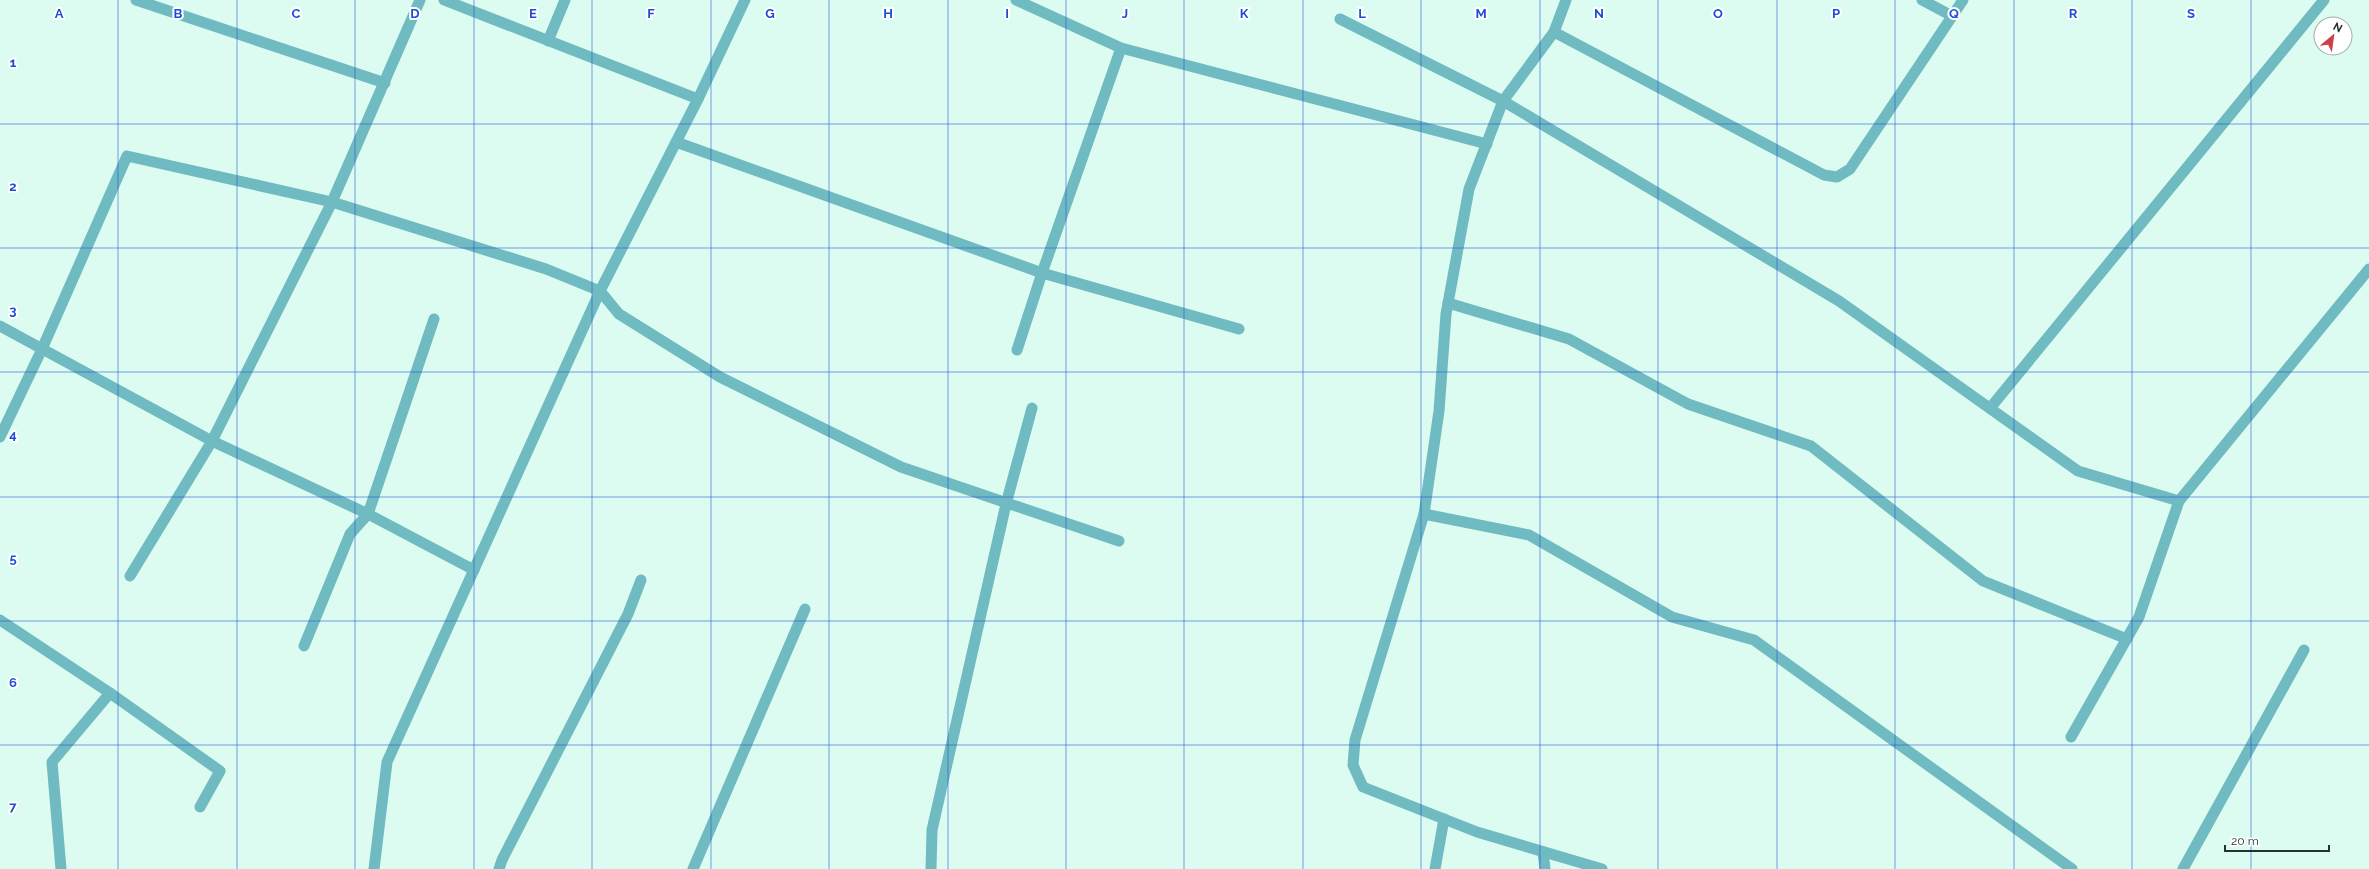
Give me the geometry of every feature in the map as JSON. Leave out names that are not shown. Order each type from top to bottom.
[{"type":"street","points":[[136,0],[385,83]]},
{"type":"street","points":[[130,576],[212,441],[332,202],[420,0]]},
{"type":"street","points":[[444,0],[698,99]]},
{"type":"street","points":[[548,41],[565,0]]},
{"type":"street","points":[[374,869],[387,762],[600,291],[698,99],[745,0]]},
{"type":"street","points":[[1016,0],[1121,48],[1487,144]]},
{"type":"street","points":[[1566,0],[1554,32],[1503,101],[1469,189],[1448,302],[1440,411],[1424,514],[1355,740],[1353,765],[1363,787],[1477,832],[1602,869]]},
{"type":"street","points":[[1922,0],[1952,16]]},
{"type":"street","points":[[1554,32],[1824,175],[1837,177],[1850,169],[1963,0]]},
{"type":"street","points":[[1990,407],[2324,0]]},
{"type":"street","points":[[1340,19],[1503,101],[1839,300],[2078,471],[2179,501]]},
{"type":"street","points":[[1017,350],[1042,273],[1121,48]]},
{"type":"street","points":[[676,142],[1042,273],[1240,329]]},
{"type":"street","points":[[0,437],[42,349],[127,156],[332,202],[546,269],[600,291],[618,314],[720,377],[901,467],[1006,504],[1119,541]]},
{"type":"street","points":[[2071,737],[2139,617],[2179,501],[2369,269]]},
{"type":"street","points":[[1448,302],[1569,339],[1688,404],[1810,446],[1983,582],[2127,639]]},
{"type":"street","points":[[304,646],[350,534],[368,514],[434,319]]},
{"type":"street","points":[[0,326],[212,441],[368,514],[474,570]]},
{"type":"street","points":[[932,869],[932,830],[1006,504],[1032,408]]},
{"type":"street","points":[[1424,514],[1529,535],[1672,617],[1754,640],[2072,869]]},
{"type":"street","points":[[500,869],[502,860],[628,614],[641,580]]},
{"type":"street","points":[[693,869],[805,609]]},
{"type":"street","points":[[0,620],[110,693],[220,771],[200,807]]},
{"type":"street","points":[[2182,869],[2304,650]]},
{"type":"street","points":[[61,869],[52,762],[110,693]]},
{"type":"street","points":[[1434,869],[1444,818]]},
{"type":"street","points":[[1543,852],[1545,869]]}]
